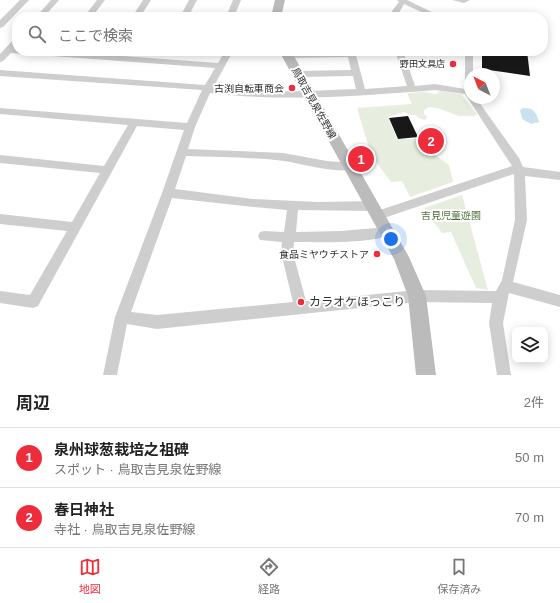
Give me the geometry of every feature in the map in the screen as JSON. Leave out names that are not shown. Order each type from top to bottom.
[{"type":"main road","points":[[277,12],[280,0]]},
{"type":"main road","name":"鳥取吉見泉佐野線","points":[[287,56],[376,210],[386,232],[401,257],[417,296],[426,375]]},
{"type":"street","points":[[14,12],[26,0]]},
{"type":"street","points":[[44,12],[55,0]]},
{"type":"street","points":[[92,12],[101,0]]},
{"type":"street","points":[[139,12],[147,0]]},
{"type":"street","points":[[187,12],[193,0]]},
{"type":"street","points":[[232,12],[237,0]]},
{"type":"street","points":[[396,12],[402,0],[427,12]]},
{"type":"street","points":[[456,0],[464,2],[466,0]]},
{"type":"street","points":[[0,25],[12,13]]},
{"type":"street","points":[[0,59],[12,46]]},
{"type":"street","points":[[8,50],[12,50]]},
{"type":"street","points":[[124,56],[161,62],[220,66]]},
{"type":"street","points":[[161,62],[164,56]]},
{"type":"street","points":[[110,375],[122,318],[168,193],[190,127],[226,56]]},
{"type":"street","points":[[353,56],[361,92]]},
{"type":"street","points":[[401,56],[412,89]]},
{"type":"street","points":[[469,56],[469,68]]},
{"type":"street","points":[[0,73],[208,89],[255,95],[435,88],[464,95]]},
{"type":"street","points":[[297,74],[356,73]]},
{"type":"street","points":[[476,104],[515,161],[519,171],[521,220],[508,280],[503,292],[496,323],[504,375]]},
{"type":"street","points":[[0,111],[133,124],[190,127]]},
{"type":"street","points":[[0,297],[33,302],[133,124]]},
{"type":"street","points":[[182,152],[283,157],[327,165],[350,166]]},
{"type":"street","points":[[0,159],[107,170]]},
{"type":"street","points":[[168,193],[293,205],[376,210],[511,170],[560,176]]},
{"type":"street","points":[[293,205],[287,252],[301,308]]},
{"type":"street","points":[[0,219],[74,227]]},
{"type":"street","points":[[264,236],[361,236],[386,232]]},
{"type":"street","points":[[122,318],[157,322],[417,296],[503,292],[560,301]]},
{"type":"green space","points":[[440,91],[461,94],[464,98],[464,104],[469,104],[477,114],[474,116],[459,116],[437,108],[429,107],[424,110],[424,114],[427,117],[425,120],[418,118],[416,115],[410,115],[404,112],[388,117],[397,139],[428,140],[435,155],[449,165],[453,182],[410,197],[402,181],[391,182],[377,163],[354,167],[348,156],[370,151],[357,108],[412,104],[407,93],[424,92],[436,94]]},
{"type":"green space","name":"吉見児童遊園","points":[[462,195],[488,290],[476,288],[451,232],[442,233],[424,208]]},
{"type":"water","points":[[523,108],[534,111],[539,122],[531,124],[522,119],[520,110]]},
{"type":"building","points":[[482,56],[528,56],[530,76],[500,72],[500,68],[482,68]]},
{"type":"building","points":[[408,116],[418,137],[398,139],[389,118]]},
{"type":"building","points":[[446,210],[454,211],[456,217],[447,217]]},
{"type":"place","name":"野田文具店","points":[[453,64]]},
{"type":"place","name":"古渕自転車商会","points":[[292,88]]},
{"type":"place","name":"春日神社","points":[[431,141]]},
{"type":"place","name":"泉州球葱栽培之祖碑","points":[[361,159]]},
{"type":"place","name":"食品ミヤウチストア","points":[[377,254]]},
{"type":"place","name":"カラオケほっこり","points":[[301,302]]}]
